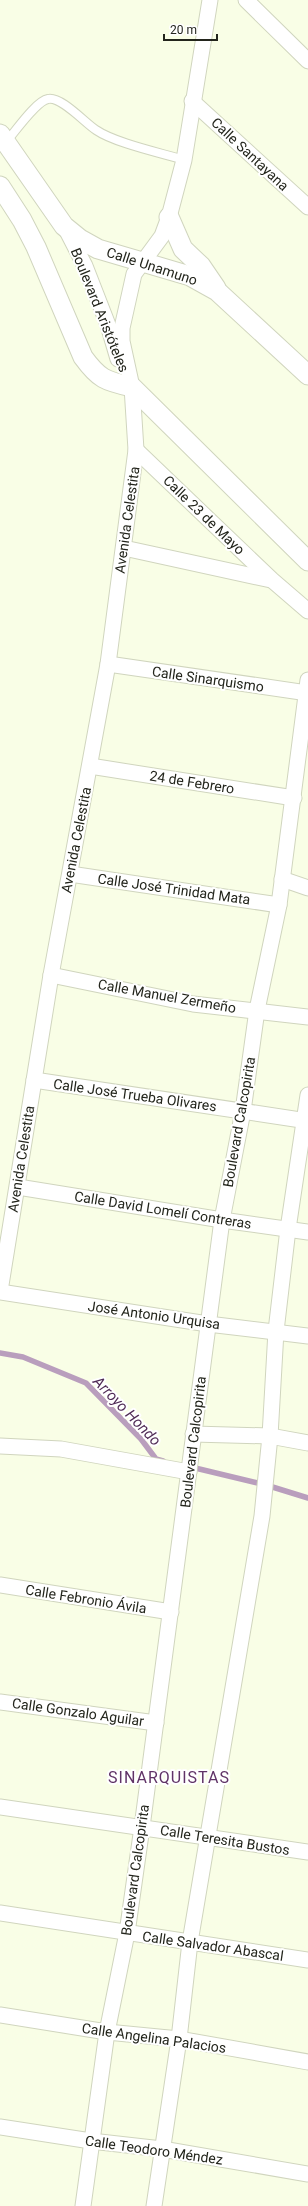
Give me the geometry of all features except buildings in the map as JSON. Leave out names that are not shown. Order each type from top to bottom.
[{"type":"street","points":[[140,262],[152,250],[162,236],[169,217],[184,160],[192,101],[210,0]]},
{"type":"street","points":[[246,0],[308,61]]},
{"type":"street","name":"Calle Santayana","points":[[192,101],[308,207]]},
{"type":"street","name":"Boulevard Aristóteles","points":[[3,138],[64,226],[85,266],[108,325],[119,362],[132,387],[308,560]]},
{"type":"street","name":"Boulevard Aristóteles","points":[[2,192],[22,220],[36,247],[83,357],[95,374],[109,382],[132,387]]},
{"type":"street","points":[[169,217],[182,249],[201,266],[217,290]]},
{"type":"street","name":"Calle Unamuno","points":[[64,226],[80,239],[98,249],[190,276],[217,290],[249,318],[308,375]]},
{"type":"street","name":"Avenida Celestita","points":[[0,1292],[51,975],[108,664],[124,548],[136,450],[132,387],[122,341],[122,328],[134,274],[140,262]]},
{"type":"street","name":"Calle 23 de Mayo","points":[[136,450],[272,580],[308,611]]},
{"type":"street","name":"Calle 23 de Mayo","points":[[124,548],[272,580]]},
{"type":"street","name":"Calle Sinarquismo","points":[[108,664],[307,689]]},
{"type":"street","name":"Boulevard Calcopirita","points":[[82,2206],[107,2032],[127,1933],[171,1612],[189,1470],[190,1450],[222,1220],[242,1111],[256,1010],[279,905],[307,689]]},
{"type":"street","name":"24 de Febrero","points":[[90,766],[294,798]]},
{"type":"street","name":"Calle José Trinidad Mata","points":[[70,874],[279,905]]},
{"type":"street","points":[[282,879],[308,888]]},
{"type":"street","name":"Calle Manuel Zermeño","points":[[51,975],[193,1004],[308,1017]]},
{"type":"street","name":"Calle José Trueba Olivares","points":[[34,1080],[306,1121]]},
{"type":"street","points":[[154,2206],[179,2039],[190,1942],[262,1516],[270,1436],[276,1331],[288,1229],[306,1121],[308,1095]]},
{"type":"street","name":"Calle David Lomelí Contreras","points":[[18,1187],[222,1220],[308,1232]]},
{"type":"street","name":"José Antonio Urquisa","points":[[0,1292],[208,1324],[308,1336]]},
{"type":"street","points":[[193,1434],[270,1436],[308,1443]]},
{"type":"street","points":[[0,1446],[61,1449],[189,1470]]},
{"type":"street","name":"Calle Febronio Ávila","points":[[0,1585],[171,1612]]},
{"type":"street","name":"Calle Gonzalo Aguilar","points":[[0,1702],[156,1723]]},
{"type":"street","name":"Calle Teresita Bustos","points":[[0,1807],[142,1827],[208,1839],[308,1852]]},
{"type":"street","name":"Calle Salvador Abascal","points":[[0,1913],[308,1960]]},
{"type":"street","name":"Calle Angelina Palacios","points":[[0,2015],[107,2032],[179,2039],[308,2062]]},
{"type":"street","name":"Calle Teodoro Méndez","points":[[0,2127],[91,2141],[162,2149],[308,2174]]},
{"type":"lane","points":[[3,138],[40,102],[49,98],[60,101],[103,134],[184,160]]},
{"type":"waterway","name":"Arroyo Hondo","points":[[0,1353],[23,1357],[86,1383],[141,1439],[156,1459],[163,1461]]},
{"type":"waterway","name":"Arroyo Hondo","points":[[191,1467],[266,1485],[308,1498]]},
{"type":"district","name":"SINARQUISTAS","points":[[169,1777]]}]
